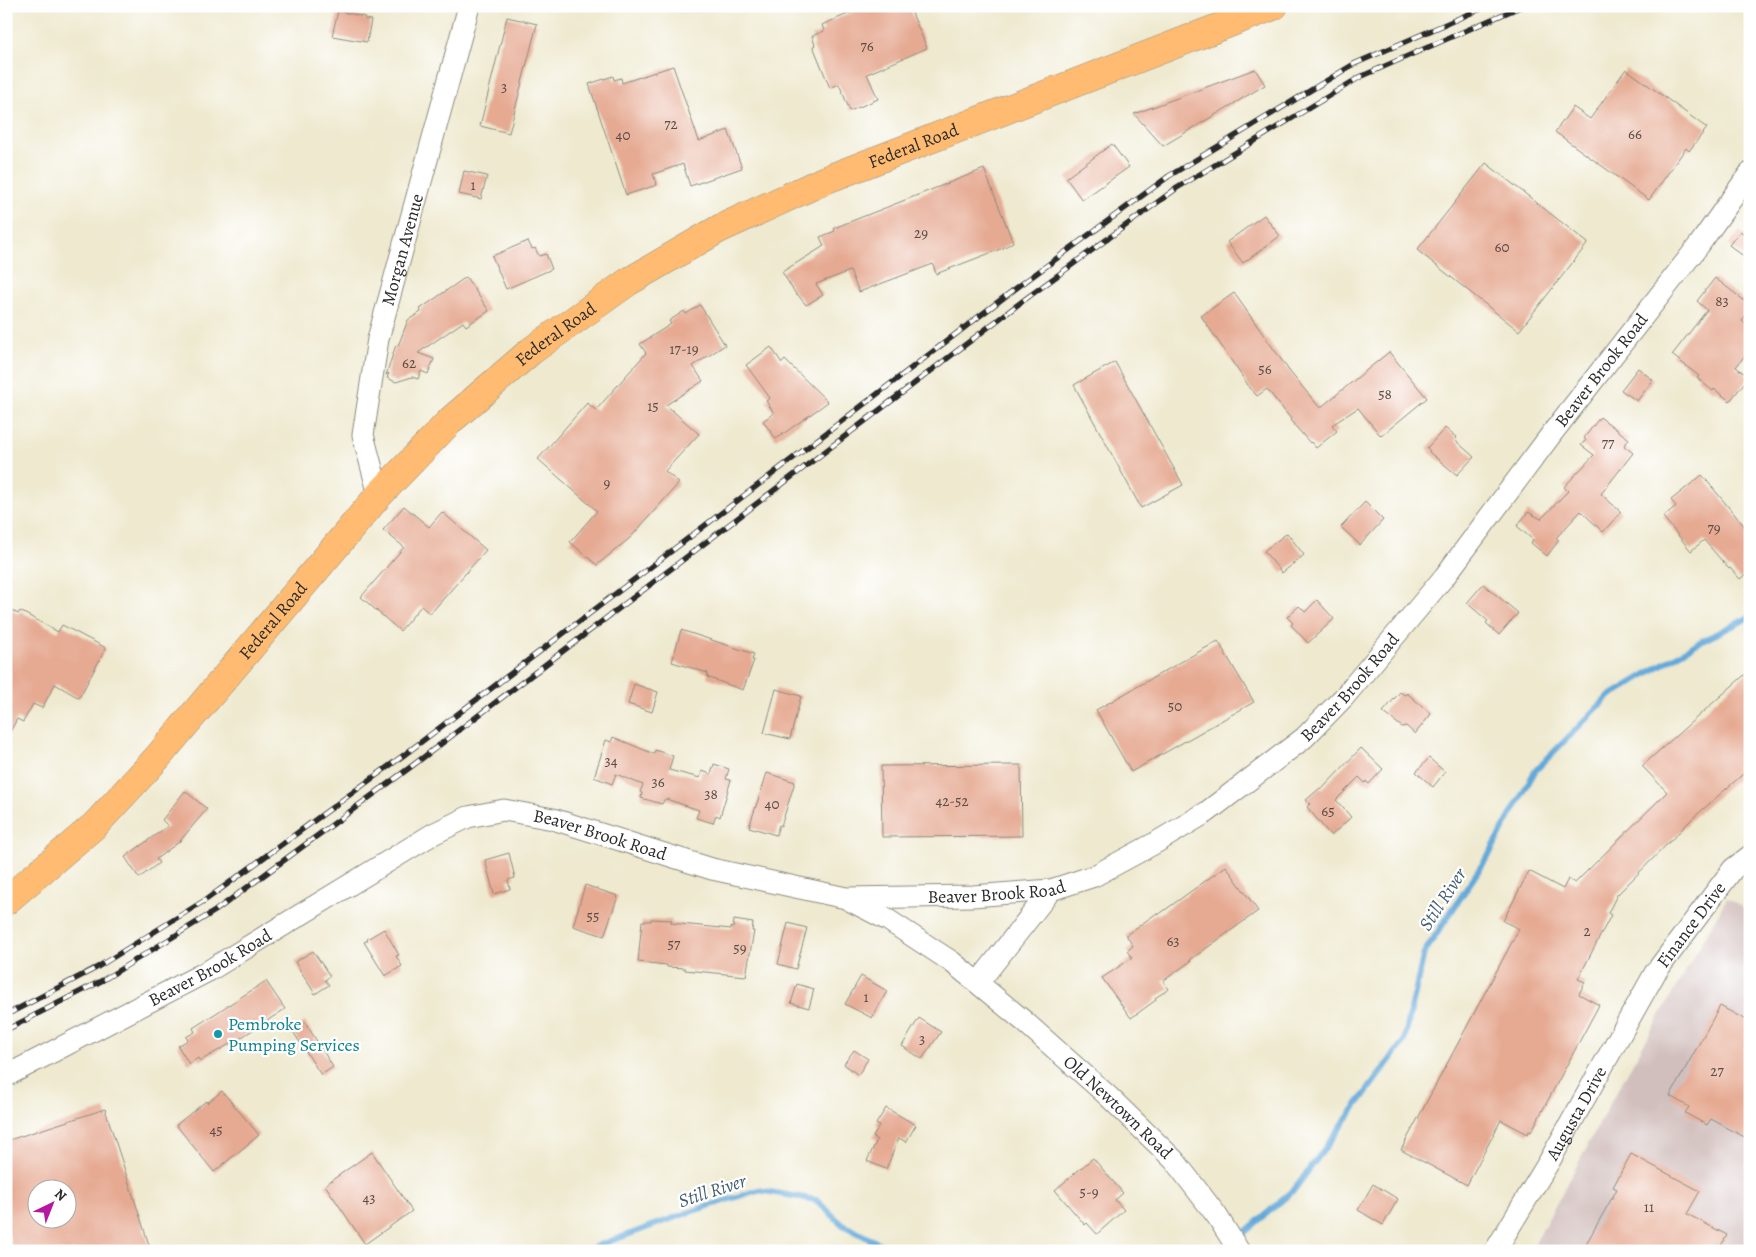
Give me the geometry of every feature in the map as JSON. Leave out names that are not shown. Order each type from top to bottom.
[{"type":"main road","name":"Federal Road","points":[[6,901],[95,824],[157,758],[379,495],[451,420],[530,351],[628,282],[719,229],[825,180],[1274,6]]},
{"type":"street","name":"Morgan Avenue","points":[[379,495],[363,435],[378,339],[469,6]]},
{"type":"street","name":"Beaver Brook Road","points":[[6,1076],[210,970],[433,834],[468,817],[504,810],[553,819],[712,869],[846,898],[974,896],[1051,890],[1094,876],[1207,812],[1304,738],[1344,697],[1444,576],[1553,432],[1699,245],[1750,173]]},
{"type":"street","name":"Finance Drive","points":[[1655,973],[1733,869],[1750,856]]},
{"type":"street","points":[[978,983],[1051,890]]},
{"type":"street","name":"Old Newtown Road","points":[[846,898],[888,920],[952,962],[1025,1022],[1115,1102],[1174,1160],[1217,1216],[1238,1251]]},
{"type":"street","name":"Augusta Drive","points":[[1495,1251],[1550,1160],[1655,973]]},
{"type":"shaded area","points":[[1727,898],[1750,911],[1750,1251],[1531,1251],[1613,1098]]},
{"type":"building","points":[[867,6],[909,6],[927,48],[867,74],[878,99],[850,111],[839,84],[830,88],[813,46],[815,45],[812,36],[824,31],[822,25]]},
{"type":"building","points":[[338,11],[371,20],[367,42],[332,36]]},
{"type":"building","points":[[507,17],[537,24],[509,133],[480,126]]},
{"type":"building","points":[[673,66],[699,141],[728,130],[742,168],[690,186],[683,164],[653,174],[657,185],[626,195],[589,84],[613,76],[614,80],[621,78],[622,83]]},
{"type":"building","points":[[1255,69],[1265,85],[1163,146],[1134,114]]},
{"type":"building","points":[[1626,69],[1707,128],[1689,151],[1686,148],[1649,200],[1555,132],[1573,107],[1590,119]]},
{"type":"building","points":[[1112,144],[1129,167],[1082,200],[1066,178]]},
{"type":"building","points":[[1486,163],[1588,243],[1519,331],[1417,250]]},
{"type":"building","points":[[984,169],[1013,242],[1003,248],[936,274],[933,264],[859,292],[850,271],[816,284],[823,295],[806,305],[797,296],[782,272],[824,246],[820,237],[835,231],[834,228]]},
{"type":"building","points":[[464,171],[487,176],[481,199],[459,194]]},
{"type":"building","points":[[1264,215],[1280,236],[1243,263],[1227,242]]},
{"type":"building","points":[[1740,231],[1750,238],[1750,261],[1729,245]]},
{"type":"building","points":[[528,241],[532,249],[535,248],[539,256],[546,254],[552,269],[506,289],[492,256]]},
{"type":"building","points":[[466,277],[489,311],[466,326],[463,322],[418,353],[434,359],[428,374],[421,371],[418,379],[412,377],[396,382],[387,378],[389,373],[386,375],[396,345],[398,346],[408,320],[421,312],[420,309]]},
{"type":"building","points":[[1715,278],[1750,305],[1750,310],[1742,321],[1750,327],[1750,349],[1736,367],[1749,377],[1730,401],[1714,389],[1713,391],[1697,378],[1699,376],[1672,355],[1707,310],[1697,301]]},
{"type":"building","points":[[1234,293],[1290,372],[1320,408],[1389,352],[1427,398],[1381,436],[1358,408],[1332,425],[1337,431],[1316,448],[1290,420],[1267,389],[1257,396],[1250,388],[1201,316]]},
{"type":"building","points":[[700,305],[725,345],[693,366],[703,381],[666,405],[699,434],[665,471],[679,483],[631,537],[597,565],[570,542],[597,511],[538,459],[587,403],[596,410],[646,353],[640,344],[671,324],[669,321],[684,311],[686,314]]},
{"type":"building","points":[[771,347],[782,363],[785,360],[828,402],[776,439],[763,421],[774,413],[766,401],[770,398],[746,365]]},
{"type":"building","points":[[1115,362],[1183,485],[1141,508],[1074,385]]},
{"type":"building","points":[[1638,368],[1653,380],[1637,401],[1621,390]]},
{"type":"building","points":[[1600,417],[1629,439],[1624,446],[1633,453],[1601,494],[1621,512],[1603,532],[1581,511],[1556,538],[1559,540],[1547,556],[1531,543],[1533,540],[1517,526],[1528,512],[1541,519],[1568,491],[1564,487],[1594,455],[1581,445]]},
{"type":"building","points":[[1445,428],[1474,457],[1457,475],[1429,452],[1427,448]]},
{"type":"building","points":[[1702,475],[1750,533],[1750,571],[1740,579],[1704,540],[1691,551],[1663,517],[1676,506],[1671,500]]},
{"type":"building","points":[[1365,502],[1383,520],[1360,545],[1341,527]]},
{"type":"building","points":[[404,506],[429,527],[442,512],[486,550],[430,614],[421,606],[400,631],[361,597],[404,547],[383,530]]},
{"type":"building","points":[[1287,533],[1304,555],[1282,573],[1264,551]]},
{"type":"building","points":[[1483,584],[1518,613],[1499,635],[1486,623],[1488,621],[1467,603]]},
{"type":"building","points":[[1317,600],[1334,619],[1308,643],[1291,625],[1293,623],[1287,617],[1299,606],[1305,612]]},
{"type":"building","points":[[6,607],[18,614],[20,611],[58,632],[62,625],[106,648],[79,698],[55,684],[42,708],[33,704],[23,722],[17,719],[6,739]]},
{"type":"building","points":[[681,630],[754,654],[752,660],[754,660],[743,690],[707,677],[708,673],[672,662]]},
{"type":"building","points":[[1218,641],[1254,702],[1131,772],[1096,710]]},
{"type":"building","points":[[1750,670],[1750,768],[1693,818],[1617,895],[1608,913],[1611,915],[1578,979],[1585,982],[1579,994],[1599,1005],[1531,1132],[1529,1131],[1528,1134],[1501,1120],[1467,1185],[1401,1150],[1519,929],[1503,921],[1529,871],[1563,889],[1568,879],[1575,883],[1667,792],[1642,766]]},
{"type":"building","points":[[634,684],[658,692],[652,712],[628,704]]},
{"type":"building","points":[[776,689],[801,696],[790,739],[764,733]]},
{"type":"building","points":[[1400,692],[1405,695],[1407,693],[1431,714],[1415,734],[1406,726],[1402,727],[1383,712]]},
{"type":"building","points":[[613,737],[654,754],[655,750],[673,756],[669,770],[700,778],[702,771],[711,774],[714,764],[729,769],[726,779],[731,780],[720,817],[716,815],[713,823],[696,818],[699,810],[666,799],[662,804],[641,798],[642,793],[640,792],[643,785],[616,774],[612,784],[594,777],[606,740],[611,742]]},
{"type":"building","points":[[1361,748],[1383,769],[1369,784],[1359,777],[1336,800],[1351,817],[1331,836],[1307,807],[1310,804],[1306,800],[1320,788],[1322,789]]},
{"type":"building","points":[[1429,758],[1445,772],[1433,787],[1416,772]]},
{"type":"building","points":[[1021,765],[1022,836],[882,837],[881,766]]},
{"type":"building","points":[[767,773],[795,782],[781,826],[779,825],[776,835],[749,827]]},
{"type":"building","points":[[185,791],[207,809],[179,842],[156,859],[159,863],[139,878],[125,857],[168,826],[162,820]]},
{"type":"building","points":[[509,853],[515,878],[508,880],[510,889],[494,894],[485,860]]},
{"type":"building","points":[[1226,866],[1258,911],[1163,981],[1169,989],[1131,1018],[1102,978],[1132,958],[1127,951],[1133,946],[1126,935],[1157,913],[1158,915]]},
{"type":"building","points":[[585,885],[618,896],[604,936],[573,926]]},
{"type":"building","points":[[651,919],[672,920],[671,923],[731,929],[731,927],[733,928],[734,920],[753,923],[752,931],[754,931],[746,976],[685,970],[685,968],[638,962],[642,921],[651,921]]},
{"type":"building","points":[[788,923],[807,928],[796,969],[778,964]]},
{"type":"building","points":[[384,929],[399,955],[396,956],[402,966],[385,976],[364,942]]},
{"type":"building","points":[[313,951],[330,976],[325,980],[329,985],[315,994],[295,962]]},
{"type":"building","points":[[861,976],[887,991],[872,1018],[845,1004]]},
{"type":"building","points":[[266,981],[285,1009],[242,1037],[200,1061],[198,1058],[189,1064],[178,1046],[188,1040],[186,1037],[195,1032],[193,1028]]},
{"type":"building","points":[[797,984],[814,989],[809,1008],[791,1003]]},
{"type":"building","points":[[1720,1006],[1750,1022],[1750,1140],[1711,1119],[1707,1125],[1685,1113],[1689,1107],[1670,1096]]},
{"type":"building","points":[[919,1018],[941,1032],[922,1059],[902,1046]]},
{"type":"building","points":[[305,1022],[333,1067],[321,1075],[292,1030]]},
{"type":"building","points":[[854,1050],[868,1059],[858,1075],[844,1064]]},
{"type":"building","points":[[222,1091],[259,1135],[214,1172],[176,1125]]},
{"type":"building","points":[[886,1108],[916,1125],[906,1142],[899,1138],[886,1169],[867,1161],[877,1140],[873,1137],[879,1126],[876,1124]]},
{"type":"building","points":[[105,1109],[151,1251],[14,1251],[6,1226],[6,1141]]},
{"type":"building","points":[[372,1152],[412,1211],[365,1244],[325,1185]]},
{"type":"building","points":[[1631,1154],[1700,1191],[1687,1214],[1727,1235],[1718,1251],[1582,1251],[1617,1189],[1613,1187]]},
{"type":"building","points":[[1093,1158],[1123,1193],[1115,1200],[1124,1210],[1097,1234],[1087,1223],[1085,1225],[1055,1190]]},
{"type":"building","points":[[1373,1184],[1398,1199],[1383,1225],[1358,1210]]},
{"type":"waterway","name":"Still River","points":[[1223,1251],[1294,1190],[1404,1041],[1424,953],[1490,853],[1535,771],[1608,697],[1696,644],[1750,617]]},
{"type":"waterway","name":"Still River","points":[[588,1251],[690,1212],[758,1190],[816,1200],[843,1225],[893,1251]]},
{"type":"railway","points":[[6,1015],[96,968],[207,899],[404,755],[1015,289],[1169,176],[1354,64],[1487,6]]},
{"type":"railway","points":[[6,1030],[103,980],[215,911],[412,766],[1024,300],[1177,188],[1360,77],[1522,6]]},
{"type":"place","name":"Pembroke Pumping Services","points":[[218,1034]]}]
